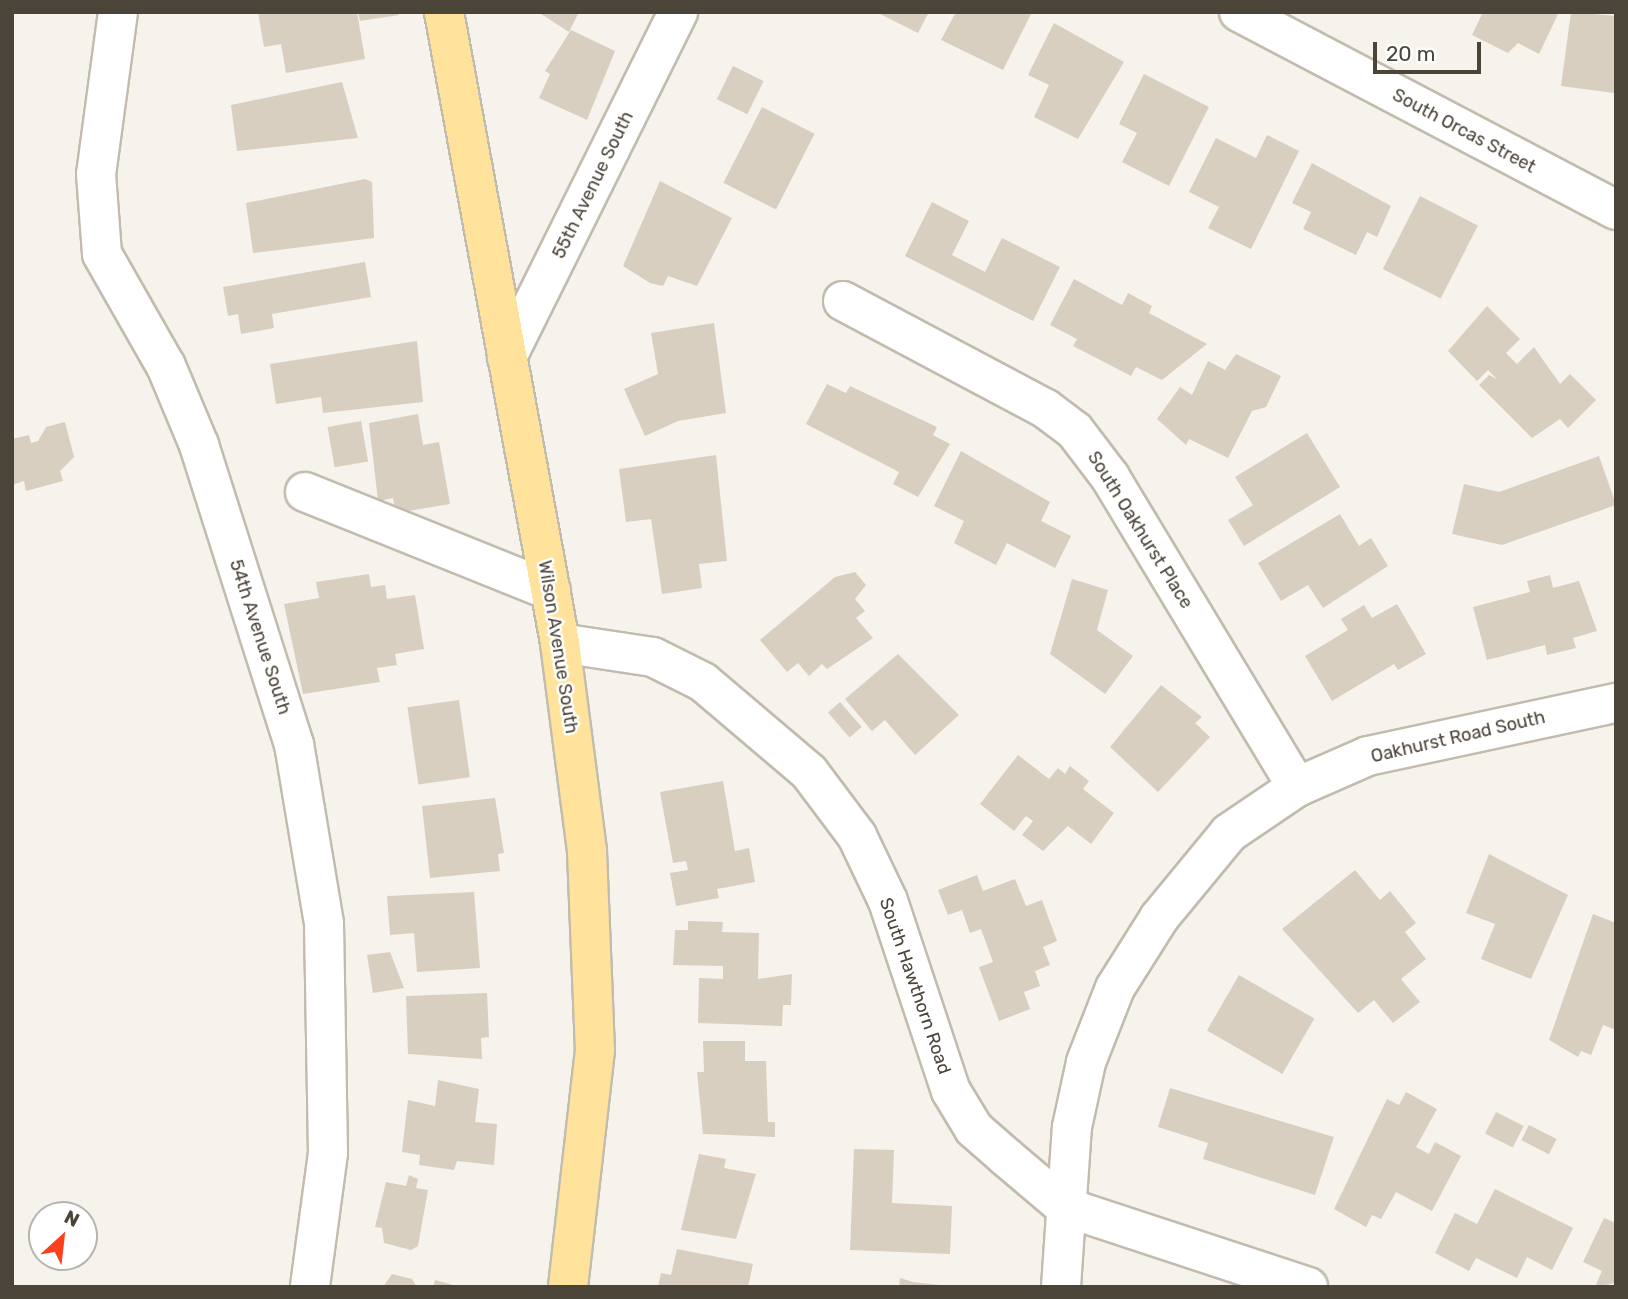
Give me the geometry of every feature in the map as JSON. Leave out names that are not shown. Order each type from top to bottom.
[{"type":"main road","name":"Wilson Avenue South","points":[[444,12],[560,643],[596,988],[592,1122],[568,1287]]},
{"type":"street","name":"54th Avenue South","points":[[118,12],[96,174],[102,254],[166,366],[199,445],[294,744],[324,924],[328,1153],[310,1287]]},
{"type":"street","name":"55th Avenue South","points":[[507,357],[678,12]]},
{"type":"street","name":"South Orcas Street","points":[[1239,12],[1616,210]]},
{"type":"street","name":"South Oakhurst Place","points":[[843,301],[1046,409],[1075,431],[1110,477],[1297,788]]},
{"type":"street","points":[[305,492],[551,591]]},
{"type":"street","name":"South Hawthorn Road","points":[[560,643],[653,657],[703,682],[809,772],[857,836],[888,901],[951,1091],[974,1129],[1065,1207],[1308,1287]]},
{"type":"street","name":"Oakhurst Road South","points":[[1061,1287],[1065,1207],[1086,1062],[1115,988],[1159,918],[1229,833],[1297,788],[1368,756],[1616,703]]},
{"type":"building","points":[[258,12],[357,12],[365,59],[286,73],[281,44],[264,47]]},
{"type":"building","points":[[358,12],[398,12],[399,15],[360,21]]},
{"type":"building","points":[[538,12],[579,12],[569,32]]},
{"type":"building","points":[[876,12],[929,12],[918,33]]},
{"type":"building","points":[[956,12],[1032,12],[1003,70],[941,40]]},
{"type":"building","points":[[1483,12],[1559,12],[1539,54],[1518,43],[1508,53],[1472,35]]},
{"type":"building","points":[[1571,12],[1616,16],[1614,93],[1561,86]]},
{"type":"building","points":[[1054,23],[1124,62],[1078,139],[1034,117],[1049,85],[1028,75]]},
{"type":"building","points":[[571,30],[615,51],[587,120],[539,98],[550,74],[545,71]]},
{"type":"building","points":[[733,66],[764,81],[747,114],[717,99]]},
{"type":"building","points":[[1144,74],[1209,107],[1169,186],[1122,162],[1137,133],[1119,124]]},
{"type":"building","points":[[342,82],[358,138],[237,151],[231,105]]},
{"type":"building","points":[[762,107],[815,134],[776,210],[723,183]]},
{"type":"building","points":[[1267,135],[1299,151],[1251,249],[1208,228],[1219,207],[1189,192],[1216,138],[1256,158]]},
{"type":"building","points":[[1312,163],[1391,206],[1377,237],[1367,232],[1356,255],[1303,229],[1311,212],[1292,203]]},
{"type":"building","points":[[365,179],[372,182],[374,238],[253,253],[246,203]]},
{"type":"building","points":[[660,181],[732,218],[697,286],[668,276],[663,286],[650,283],[623,266]]},
{"type":"building","points":[[1420,196],[1478,226],[1441,299],[1383,269]]},
{"type":"building","points":[[932,202],[969,221],[952,255],[985,272],[1002,238],[1060,267],[1033,321],[905,256]]},
{"type":"building","points":[[365,262],[371,297],[272,314],[274,328],[241,334],[238,314],[228,316],[223,287]]},
{"type":"building","points":[[1074,279],[1122,305],[1128,293],[1152,306],[1149,313],[1207,344],[1162,380],[1136,367],[1131,376],[1073,346],[1077,339],[1050,325]]},
{"type":"building","points":[[1487,306],[1520,339],[1506,353],[1517,364],[1534,347],[1560,384],[1570,374],[1596,400],[1568,428],[1560,419],[1532,438],[1479,385],[1489,375],[1497,379],[1488,370],[1477,381],[1448,351]]},
{"type":"building","points":[[714,323],[726,413],[678,421],[645,436],[624,389],[658,374],[651,333]]},
{"type":"building","points":[[417,341],[423,402],[323,413],[321,397],[276,404],[270,364]]},
{"type":"building","points":[[1236,354],[1281,376],[1266,407],[1252,411],[1228,458],[1189,439],[1186,445],[1157,419],[1180,387],[1192,395],[1208,361],[1225,370]]},
{"type":"building","points":[[827,384],[846,393],[850,386],[937,427],[933,435],[950,444],[918,497],[893,484],[899,472],[806,424]]},
{"type":"building","points":[[418,414],[423,445],[439,442],[450,504],[396,513],[393,498],[378,501],[369,423]]},
{"type":"building","points":[[361,421],[368,461],[335,467],[328,427]]},
{"type":"building","points":[[65,422],[74,457],[60,471],[63,481],[26,491],[24,481],[12,485],[12,439],[29,435],[31,443],[38,441],[46,427]]},
{"type":"building","points":[[1307,433],[1340,487],[1244,546],[1228,520],[1253,505],[1235,477]]},
{"type":"building","points":[[961,451],[1050,502],[1041,521],[1071,536],[1055,568],[1007,543],[996,565],[954,543],[964,521],[934,506]]},
{"type":"building","points":[[716,455],[727,561],[699,564],[702,588],[662,594],[651,519],[626,522],[619,469]]},
{"type":"building","points":[[1599,456],[1616,505],[1502,545],[1452,534],[1464,484],[1499,492]]},
{"type":"building","points":[[1340,514],[1359,546],[1371,538],[1388,566],[1323,608],[1308,585],[1281,601],[1258,563]]},
{"type":"building","points":[[855,572],[866,585],[855,599],[865,611],[856,618],[873,638],[827,669],[822,664],[809,676],[798,663],[787,672],[760,640],[835,577]]},
{"type":"building","points":[[369,574],[371,587],[385,585],[387,599],[415,595],[424,649],[395,654],[397,665],[377,668],[380,682],[303,694],[284,604],[319,598],[316,582]]},
{"type":"building","points":[[1550,575],[1553,588],[1579,581],[1597,631],[1573,638],[1576,648],[1547,655],[1545,645],[1487,660],[1473,607],[1530,592],[1527,581]]},
{"type":"building","points":[[1072,579],[1108,590],[1097,630],[1133,656],[1105,694],[1050,654]]},
{"type":"building","points":[[1397,604],[1426,654],[1398,670],[1394,664],[1332,701],[1305,656],[1348,630],[1341,619],[1364,605],[1372,618]]},
{"type":"building","points":[[898,654],[959,715],[915,755],[885,720],[872,731],[845,699]]},
{"type":"building","points":[[1161,685],[1202,717],[1195,723],[1210,737],[1158,792],[1110,747]]},
{"type":"building","points":[[459,700],[470,777],[418,784],[408,707]]},
{"type":"building","points":[[840,702],[862,727],[850,737],[828,712]]},
{"type":"building","points":[[1018,755],[1049,779],[1058,768],[1065,774],[1070,766],[1089,781],[1083,789],[1114,813],[1091,844],[1068,826],[1043,851],[1022,835],[1033,821],[1026,816],[1014,831],[980,804]]},
{"type":"building","points":[[723,781],[735,851],[749,848],[755,882],[717,889],[719,898],[676,906],[670,873],[688,870],[686,861],[673,863],[660,792]]},
{"type":"building","points":[[495,798],[504,853],[498,854],[500,871],[430,878],[422,806]]},
{"type":"building","points":[[1489,854],[1568,895],[1531,979],[1481,959],[1495,924],[1466,913]]},
{"type":"building","points":[[1355,870],[1380,900],[1390,891],[1416,923],[1405,932],[1426,959],[1401,979],[1420,1002],[1393,1023],[1374,1000],[1358,1013],[1282,929]]},
{"type":"building","points":[[977,875],[983,891],[1015,879],[1026,906],[1042,900],[1057,941],[1043,947],[1050,965],[1035,971],[1040,986],[1024,992],[1030,1009],[999,1021],[979,967],[993,962],[981,929],[970,933],[962,910],[948,915],[938,890]]},
{"type":"building","points":[[474,892],[480,968],[417,972],[414,933],[390,935],[387,896]]},
{"type":"building","points":[[1593,914],[1616,923],[1616,1030],[1603,1025],[1591,1055],[1581,1051],[1578,1057],[1549,1040]]},
{"type":"building","points":[[688,921],[723,922],[722,932],[759,933],[758,979],[792,974],[791,1005],[783,1005],[782,1026],[698,1023],[699,978],[723,979],[723,966],[673,965],[675,930],[688,930]]},
{"type":"building","points":[[390,952],[404,988],[373,993],[367,955]]},
{"type":"building","points":[[1239,975],[1314,1019],[1282,1074],[1207,1030]]},
{"type":"building","points":[[487,993],[489,1037],[481,1038],[482,1059],[408,1054],[406,996]]},
{"type":"building","points":[[703,1041],[745,1041],[745,1061],[766,1061],[768,1122],[775,1122],[775,1137],[703,1134],[697,1072],[704,1072]]},
{"type":"building","points":[[438,1080],[479,1089],[475,1122],[497,1124],[494,1165],[457,1161],[454,1170],[419,1165],[420,1155],[402,1152],[408,1100],[435,1106]]},
{"type":"building","points":[[1170,1088],[1334,1137],[1315,1195],[1203,1159],[1208,1143],[1158,1127]]},
{"type":"building","points":[[1406,1092],[1437,1109],[1416,1147],[1429,1154],[1435,1142],[1461,1156],[1432,1211],[1396,1192],[1381,1219],[1372,1215],[1366,1227],[1334,1209],[1387,1099],[1399,1105]]},
{"type":"building","points":[[1496,1112],[1524,1126],[1513,1147],[1485,1133]]},
{"type":"building","points":[[1529,1125],[1557,1139],[1549,1154],[1521,1140]]},
{"type":"building","points":[[854,1149],[894,1150],[892,1203],[952,1206],[950,1254],[850,1250]]},
{"type":"building","points":[[699,1154],[726,1159],[724,1168],[756,1174],[736,1239],[681,1230]]},
{"type":"building","points":[[409,1175],[418,1179],[416,1188],[428,1190],[418,1246],[411,1250],[384,1243],[382,1228],[375,1227],[386,1182],[406,1186]]},
{"type":"building","points":[[1495,1189],[1573,1228],[1552,1270],[1527,1257],[1517,1278],[1476,1258],[1469,1271],[1435,1253],[1455,1213],[1477,1224]]},
{"type":"building","points":[[1604,1218],[1616,1223],[1616,1283],[1595,1287],[1602,1271],[1583,1262]]},
{"type":"building","points":[[677,1249],[753,1264],[748,1287],[658,1287],[661,1273],[671,1275]]},
{"type":"building","points":[[392,1274],[412,1279],[417,1287],[383,1287]]},
{"type":"building","points":[[900,1278],[913,1282],[957,1287],[899,1287]]},
{"type":"building","points":[[435,1280],[457,1286],[457,1287],[433,1287]]}]
